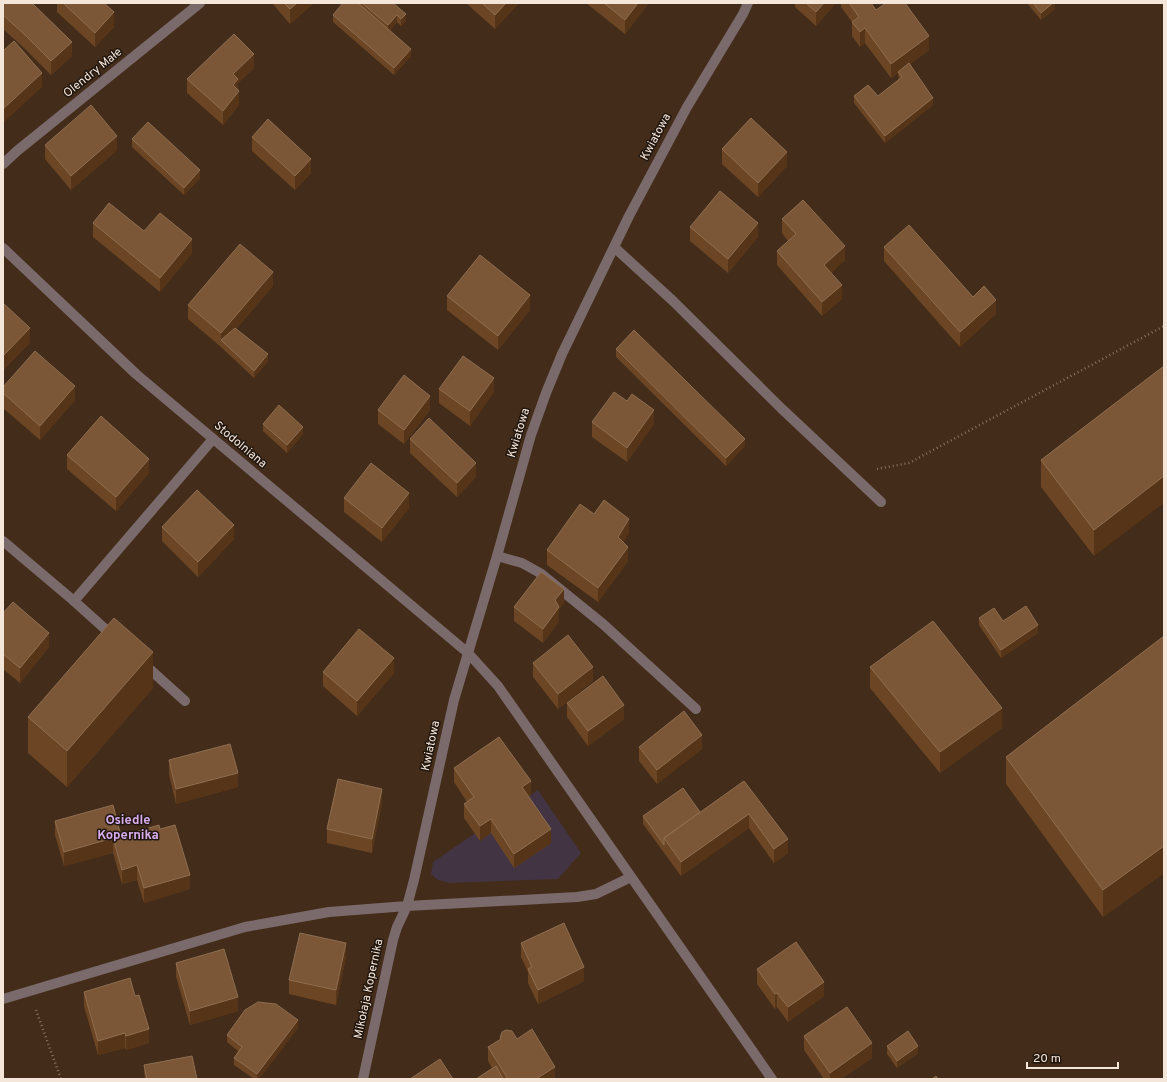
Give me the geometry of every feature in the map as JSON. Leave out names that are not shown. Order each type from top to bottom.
[{"type":"street","name":"Olendry Małe","points":[[3,164],[23,146],[200,3]]},
{"type":"street","name":"Kwiatowa","points":[[407,906],[416,872],[454,700],[498,556],[531,435],[546,393],[562,354],[614,247],[687,107],[743,14],[748,3]]},
{"type":"street","points":[[614,247],[672,300],[782,409],[881,502]]},
{"type":"street","name":"Stodolniana","points":[[3,248],[136,374],[468,653],[498,686],[772,1079]]},
{"type":"street","points":[[74,601],[213,439]]},
{"type":"street","points":[[3,541],[74,601],[120,643]]},
{"type":"street","points":[[498,556],[522,563],[540,573],[603,624],[696,709]]},
{"type":"street","points":[[138,659],[185,701]]},
{"type":"street","points":[[3,999],[245,927],[329,912],[407,906],[576,897],[596,894],[631,877]]},
{"type":"street","name":"Mikołaja Kopernika","points":[[363,1079],[393,940],[397,927],[407,906]]},
{"type":"path","points":[[853,475],[909,463],[1164,326]]},
{"type":"path","points":[[30,991],[61,1079]]},
{"type":"shaded area","points":[[538,790],[581,853],[558,879],[449,883],[438,880],[431,874],[433,862]]},
{"type":"building","points":[[3,3],[32,3],[72,42],[51,61],[3,15]]},
{"type":"building","points":[[63,3],[104,3],[114,12],[95,33]]},
{"type":"building","points":[[284,3],[297,3],[290,9]]},
{"type":"building","points":[[343,3],[358,3],[411,49],[394,68],[333,15]]},
{"type":"building","points":[[362,3],[393,3],[406,14],[401,19],[397,15],[388,25]]},
{"type":"building","points":[[482,3],[506,3],[495,15]]},
{"type":"building","points":[[604,3],[638,3],[625,20]]},
{"type":"building","points":[[806,3],[824,3],[816,12]]},
{"type":"building","points":[[849,3],[871,3],[876,10],[886,3],[905,3],[929,36],[891,64],[865,28],[860,32],[852,22],[859,17]]},
{"type":"building","points":[[1033,3],[1053,3],[1041,13]]},
{"type":"building","points":[[234,34],[254,54],[233,74],[238,79],[233,85],[239,91],[223,111],[187,79]]},
{"type":"building","points":[[14,41],[42,73],[3,109],[3,51]]},
{"type":"building","points":[[909,63],[933,98],[885,136],[854,96],[868,85],[878,96],[902,77],[898,72]]},
{"type":"building","points":[[91,105],[117,136],[71,176],[45,145]]},
{"type":"building","points":[[751,118],[787,152],[758,183],[722,149]]},
{"type":"building","points":[[268,119],[311,159],[295,176],[252,137]]},
{"type":"building","points":[[148,122],[200,170],[184,188],[132,139]]},
{"type":"building","points":[[720,191],[758,223],[728,259],[690,227]]},
{"type":"building","points":[[803,200],[845,246],[824,265],[842,285],[822,302],[777,251],[796,234],[782,219]]},
{"type":"building","points":[[109,203],[144,231],[160,213],[192,239],[160,278],[93,223]]},
{"type":"building","points":[[909,225],[973,297],[984,286],[996,300],[960,332],[884,247]]},
{"type":"building","points":[[240,244],[273,272],[221,333],[188,305]]},
{"type":"building","points":[[480,255],[530,295],[498,336],[447,296]]},
{"type":"building","points":[[3,303],[30,328],[3,356]]},
{"type":"building","points":[[235,328],[268,354],[254,371],[221,340]]},
{"type":"building","points":[[634,330],[745,439],[726,458],[616,349]]},
{"type":"building","points":[[35,351],[75,386],[40,426],[3,393],[3,387]]},
{"type":"building","points":[[463,356],[494,378],[470,411],[439,389]]},
{"type":"building","points":[[1164,366],[1164,476],[1094,530],[1041,460]]},
{"type":"building","points":[[404,375],[430,396],[404,430],[378,410]]},
{"type":"building","points":[[614,392],[627,401],[632,394],[654,410],[627,448],[592,422]]},
{"type":"building","points":[[279,405],[303,427],[287,445],[263,424]]},
{"type":"building","points":[[101,416],[149,459],[116,497],[67,455]]},
{"type":"building","points":[[429,418],[476,463],[457,483],[410,439]]},
{"type":"building","points":[[371,463],[409,493],[382,528],[344,498]]},
{"type":"building","points":[[197,490],[234,525],[198,562],[162,527]]},
{"type":"building","points":[[604,500],[629,519],[618,537],[628,547],[598,588],[547,550],[580,504],[594,514]]},
{"type":"building","points":[[541,572],[564,589],[555,600],[559,607],[543,629],[514,607]]},
{"type":"building","points":[[13,602],[49,633],[20,668],[3,654],[3,613]]},
{"type":"building","points":[[1026,606],[1038,625],[1001,650],[979,618],[994,608],[1003,621]]},
{"type":"building","points":[[114,618],[153,652],[67,751],[28,717]]},
{"type":"building","points":[[933,621],[1002,708],[940,752],[870,667]]},
{"type":"building","points":[[359,629],[394,658],[357,701],[323,672]]},
{"type":"building","points":[[568,635],[593,667],[558,694],[533,663]]},
{"type":"building","points":[[1164,636],[1164,846],[1103,890],[1006,757]]},
{"type":"building","points":[[603,676],[624,705],[588,731],[567,703]]},
{"type":"building","points":[[684,711],[702,735],[657,770],[639,747]]},
{"type":"building","points":[[499,737],[531,781],[522,787],[551,829],[514,854],[491,819],[480,826],[464,804],[474,797],[454,768]]},
{"type":"building","points":[[230,744],[238,773],[176,789],[169,760]]},
{"type":"building","points":[[338,779],[382,789],[372,839],[327,829]]},
{"type":"building","points":[[744,781],[788,839],[774,849],[749,814],[681,862],[664,838]]},
{"type":"building","points":[[683,788],[700,812],[664,838],[664,845],[643,816]]},
{"type":"building","points":[[113,805],[121,836],[159,825],[160,829],[175,825],[190,875],[144,888],[137,865],[122,870],[113,838],[64,852],[55,821]]},
{"type":"building","points":[[564,923],[584,967],[538,990],[528,969],[532,967],[521,943]]},
{"type":"building","points":[[300,933],[346,943],[336,990],[289,980]]},
{"type":"building","points":[[796,942],[824,982],[788,1007],[777,993],[775,994],[757,969]]},
{"type":"building","points":[[224,949],[238,997],[190,1011],[176,963]]},
{"type":"building","points":[[130,978],[135,996],[139,995],[149,1029],[126,1036],[125,1033],[98,1041],[84,992]]},
{"type":"building","points":[[258,1002],[276,1004],[298,1020],[257,1074],[234,1058],[242,1047],[227,1035],[245,1010]]},
{"type":"building","points":[[847,1007],[872,1043],[830,1073],[804,1036]]},
{"type":"building","points":[[532,1029],[555,1067],[536,1079],[508,1079],[488,1047],[501,1039],[502,1032],[506,1030],[512,1031],[517,1039]]},
{"type":"building","points":[[908,1031],[918,1046],[897,1061],[887,1046]]},
{"type":"building","points":[[192,1056],[197,1079],[147,1079],[144,1065]]},
{"type":"building","points":[[440,1059],[453,1079],[410,1079]]},
{"type":"building","points":[[496,1066],[503,1079],[476,1079]]},
{"type":"district","name":"Osiedle Kopernika","points":[[128,828]]}]
